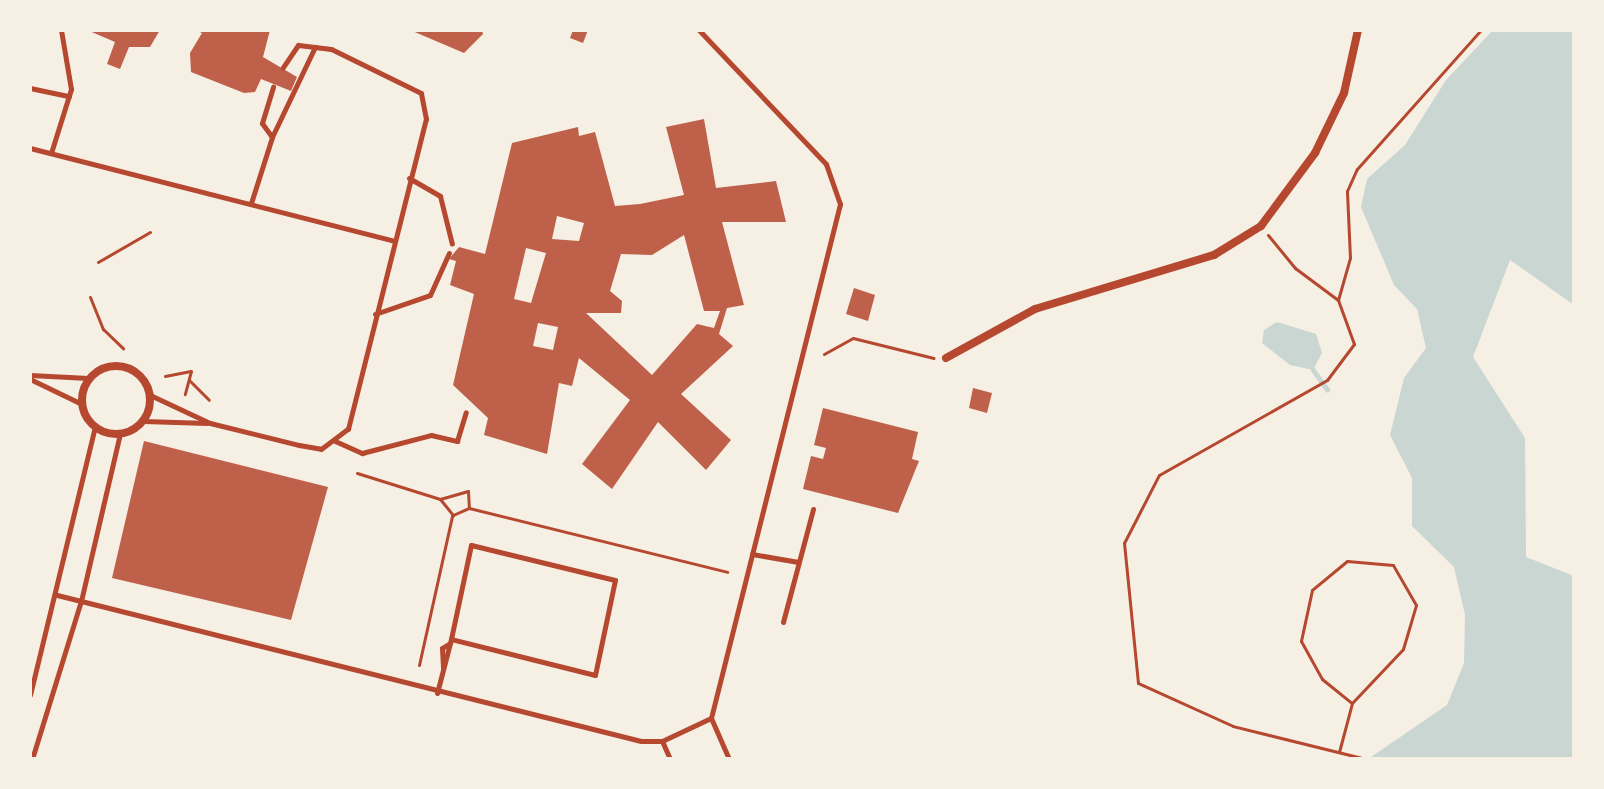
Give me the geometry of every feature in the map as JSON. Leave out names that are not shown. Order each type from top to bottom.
[{"type":"street","points":[[944,359],[1035,309],[1214,255],[1261,226],[1315,153],[1344,93],[1358,30]]},
{"type":"street","points":[[125,366],[150,395],[144,421],[120,434],[95,427],[82,404],[88,378],[125,366]]},
{"type":"lane","points":[[51,153],[69,96],[61,30]]},
{"type":"lane","points":[[699,30],[826,164],[840,204],[711,718],[729,759]]},
{"type":"lane","points":[[144,421],[210,423],[321,449],[348,429],[392,240],[426,119],[421,93],[395,75],[315,47],[298,45],[283,67]]},
{"type":"lane","points":[[251,203],[272,137],[315,47]]},
{"type":"lane","points":[[272,137],[262,123],[273,87]]},
{"type":"lane","points":[[30,88],[69,96]]},
{"type":"lane","points":[[30,148],[392,240]]},
{"type":"lane","points":[[409,178],[440,196],[452,244]]},
{"type":"lane","points":[[375,314],[430,295],[449,253]]},
{"type":"lane","points":[[30,377],[88,378]]},
{"type":"lane","points":[[30,377],[82,404]]},
{"type":"lane","points":[[150,395],[210,423]]},
{"type":"lane","points":[[335,441],[362,453],[431,435],[457,441],[466,412]]},
{"type":"lane","points":[[30,695],[57,595],[95,427]]},
{"type":"lane","points":[[32,759],[81,601],[120,434]]},
{"type":"lane","points":[[783,622],[813,509]]},
{"type":"lane","points":[[437,693],[471,545],[615,580],[595,675],[450,641]]},
{"type":"lane","points":[[752,554],[798,562]]},
{"type":"lane","points":[[57,595],[437,693],[662,741],[711,718]]},
{"type":"lane","points":[[662,741],[670,759]]},
{"type":"path","points":[[1338,300],[1350,258],[1347,191],[1357,169],[1481,30]]},
{"type":"path","points":[[1261,226],[1295,268],[1338,300],[1354,344],[1327,380],[1181,457],[1159,475],[1124,543],[1138,683],[1233,726],[1366,759]]},
{"type":"path","points":[[98,262],[150,232]]},
{"type":"path","points":[[90,297],[103,329],[123,348]]},
{"type":"path","points":[[824,354],[853,338],[944,359]]},
{"type":"path","points":[[165,376],[191,371],[185,394]]},
{"type":"path","points":[[189,380],[209,400]]},
{"type":"path","points":[[357,473],[440,499],[468,491],[469,508]]},
{"type":"path","points":[[440,499],[453,515]]},
{"type":"path","points":[[453,515],[469,508],[727,572]]},
{"type":"path","points":[[419,665],[453,515]]},
{"type":"path","points":[[1339,752],[1352,703],[1403,649],[1416,605],[1393,565],[1347,561],[1312,590],[1301,641],[1322,679],[1352,703]]},
{"type":"shaded area","points":[[1493,30],[1574,30],[1574,305],[1510,260],[1473,357],[1525,438],[1526,557],[1574,576],[1574,759],[1368,759],[1447,705],[1464,663],[1465,615],[1454,567],[1412,526],[1412,478],[1390,435],[1404,378],[1426,348],[1417,309],[1394,285],[1361,207],[1367,179],[1405,145],[1446,80]]},
{"type":"shaded area","points":[[1277,322],[1316,334],[1322,353],[1313,370],[1290,365],[1262,343],[1264,330]]},
{"type":"building","points":[[87,30],[160,30],[150,47],[129,47],[120,69],[107,64],[115,42]]},
{"type":"building","points":[[195,30],[270,30],[263,57],[297,77],[291,91],[261,79],[255,92],[244,93],[191,72],[190,53],[202,33]]},
{"type":"building","points":[[410,30],[482,30],[483,34],[464,53]]},
{"type":"building","points":[[573,30],[588,30],[583,43],[570,38]]},
{"type":"building","points":[[704,119],[716,188],[776,181],[786,222],[722,222],[744,305],[727,308],[719,334],[733,346],[681,394],[731,440],[706,470],[658,422],[612,489],[582,464],[630,400],[579,358],[572,386],[559,383],[547,454],[484,435],[488,418],[453,385],[474,294],[450,285],[456,261],[449,259],[459,247],[485,254],[512,143],[578,127],[579,136],[595,132],[615,206],[684,195],[666,127]],"holes":[[[557,216],[584,223],[579,241],[552,239]],[[684,235],[704,311],[720,311],[714,328],[697,324],[652,375],[586,313],[621,313],[622,301],[610,291],[621,254],[652,255]],[[526,248],[546,253],[531,303],[514,299]],[[538,323],[558,327],[553,350],[533,346]]]},
{"type":"building","points":[[854,288],[875,295],[868,321],[846,314]]},
{"type":"building","points":[[973,388],[992,393],[987,413],[969,408]]},
{"type":"building","points":[[823,408],[918,432],[912,459],[919,461],[898,513],[803,489],[811,456],[823,459],[826,448],[814,445]]},
{"type":"building","points":[[144,441],[328,487],[291,620],[112,578]]},
{"type":"waterway","points":[[1313,370],[1327,389]]}]
